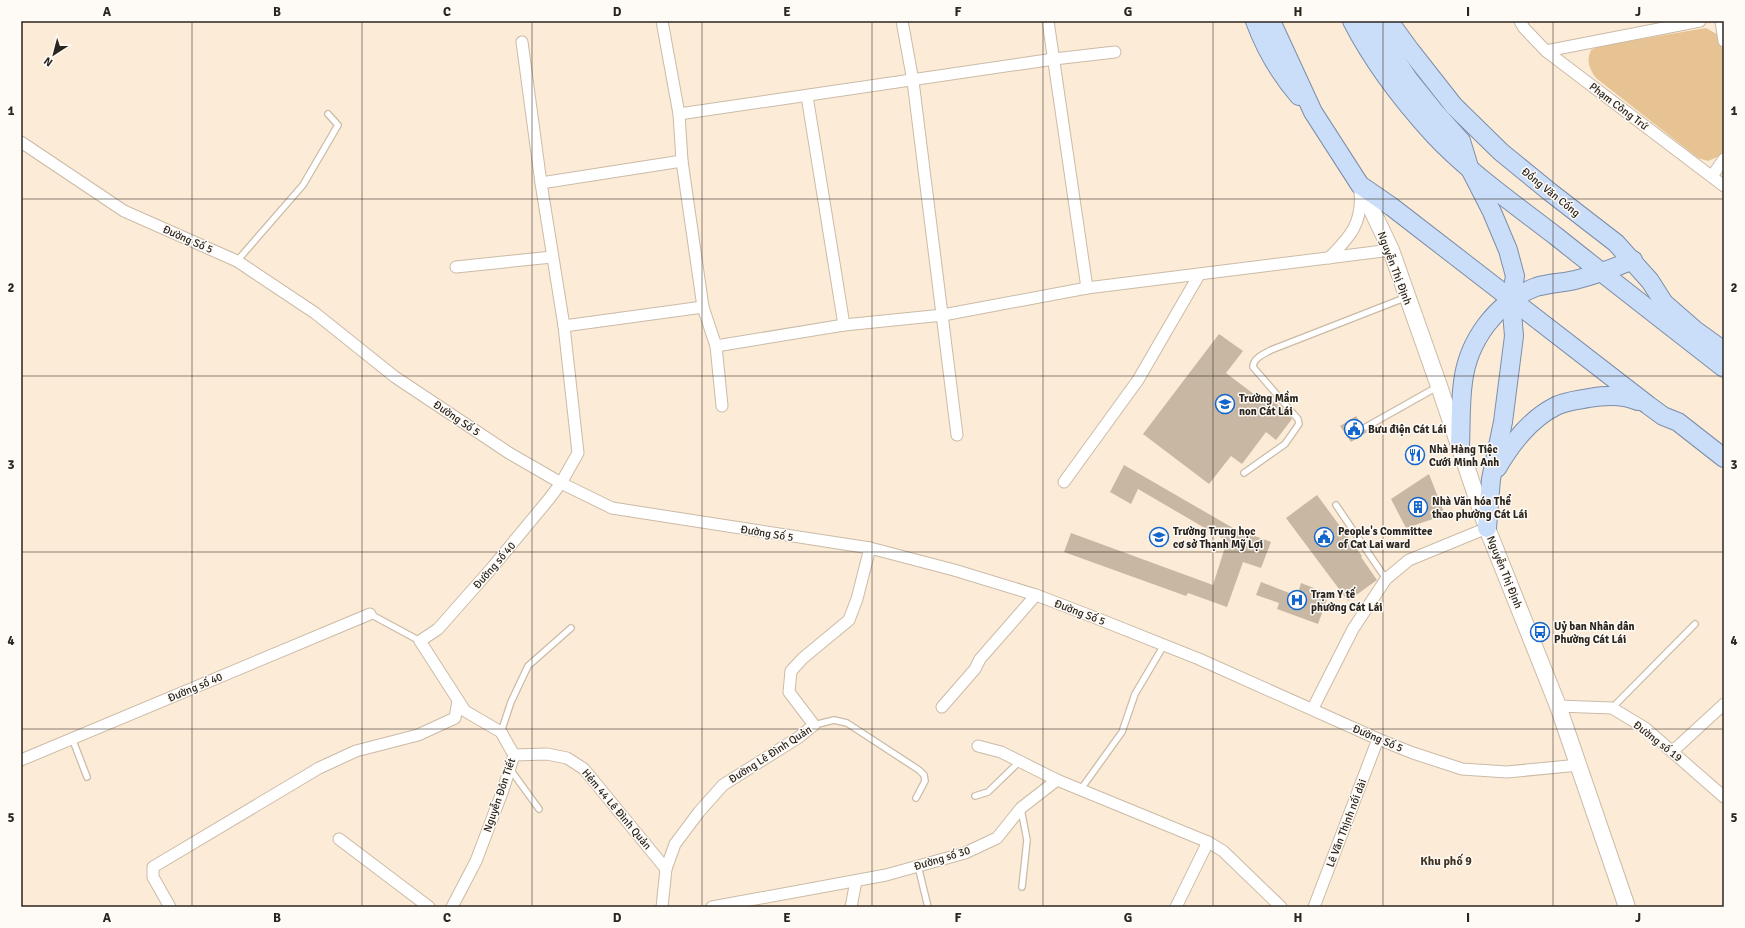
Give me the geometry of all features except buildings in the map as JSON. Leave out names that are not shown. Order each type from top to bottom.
[{"type":"main road","name":"Nguyễn Thị Định","points":[[1255,21],[1284,80],[1314,112]]},
{"type":"main road","name":"Nguyễn Thị Định","points":[[1271,21],[1314,112],[1360,185],[1391,250],[1460,446],[1487,528],[1558,706],[1627,907]]},
{"type":"main road","points":[[1352,21],[1364,43],[1396,89],[1434,135],[1469,167]]},
{"type":"main road","points":[[1370,21],[1409,80],[1461,141],[1469,167],[1492,212],[1508,250],[1515,276],[1511,300],[1514,336],[1503,422],[1491,479],[1487,528]]},
{"type":"main road","name":"Đồng Văn Cống","points":[[1389,21],[1454,106],[1501,152],[1616,243],[1633,260],[1650,281],[1664,303],[1691,335],[1724,368]]},
{"type":"main road","name":"Đồng Văn Cống","points":[[1469,167],[1630,295],[1691,335],[1724,352]]},
{"type":"main road","points":[[1360,185],[1392,207],[1648,405],[1663,416],[1678,422],[1724,458]]},
{"type":"main road","points":[[1460,446],[1463,382],[1468,360],[1480,333],[1494,315],[1511,300],[1535,288],[1554,282],[1574,280],[1633,260]]},
{"type":"main road","points":[[1601,272],[1633,278],[1664,303]]},
{"type":"main road","points":[[1574,280],[1604,286],[1630,295]]},
{"type":"main road","points":[[1491,479],[1507,451],[1520,434],[1557,405],[1602,396],[1627,396],[1648,405]]},
{"type":"main road","points":[[1663,416],[1668,429],[1724,471]]},
{"type":"street","points":[[662,21],[679,114],[682,162],[703,306],[716,346],[722,406]]},
{"type":"street","points":[[902,21],[913,81],[957,435]]},
{"type":"street","points":[[1048,21],[1086,288]]},
{"type":"street","name":"Phạm Công Trứ","points":[[1520,21],[1524,28],[1546,51],[1724,186]]},
{"type":"street","points":[[1546,51],[1700,21]]},
{"type":"street","points":[[1721,21],[1724,41]]},
{"type":"street","name":"Đường số 40","points":[[420,640],[438,629],[491,569],[561,483],[578,453],[564,326],[540,183],[522,42]]},
{"type":"street","points":[[679,114],[913,81],[1054,59],[1115,52]]},
{"type":"street","points":[[807,96],[844,325]]},
{"type":"street","name":"Đường Số 5","points":[[21,142],[124,211],[236,261],[315,313],[395,377],[509,453],[561,483],[612,508],[870,548],[954,570],[1036,595],[1164,645],[1313,708],[1413,753],[1462,769],[1507,772],[1579,765]]},
{"type":"street","points":[[1712,176],[1724,159]]},
{"type":"street","points":[[540,183],[682,162]]},
{"type":"street","points":[[1329,258],[1348,239],[1359,218],[1362,204],[1360,185]]},
{"type":"street","points":[[716,346],[844,325],[943,315],[1086,288],[1391,250]]},
{"type":"street","points":[[456,267],[552,257]]},
{"type":"street","points":[[1064,482],[1138,380],[1199,275]]},
{"type":"street","points":[[564,326],[703,306]]},
{"type":"street","points":[[1313,708],[1353,630],[1386,579],[1409,560],[1487,528]]},
{"type":"street","name":"Đường Lê Đình Quản","points":[[662,907],[666,869],[676,844],[699,812],[723,785],[799,738],[814,725],[789,692],[791,671],[803,658],[849,620],[857,599],[870,548]]},
{"type":"street","points":[[942,707],[975,669],[980,658],[1036,595]]},
{"type":"street","name":"Đường số 40","points":[[21,760],[370,614]]},
{"type":"street","points":[[420,640],[465,711],[501,732]]},
{"type":"street","points":[[170,907],[153,877],[153,867],[319,768],[356,751],[418,734],[455,718],[458,701]]},
{"type":"street","points":[[1673,751],[1724,704]]},
{"type":"street","name":"Đường số 19","points":[[1558,706],[1612,708],[1645,728],[1724,796]]},
{"type":"street","name":"Nguyễn Đôn Tiết","points":[[452,907],[476,861],[514,755],[501,732]]},
{"type":"street","name":"Lê Văn Thịnh nối dài","points":[[1314,907],[1378,738]]},
{"type":"street","points":[[978,746],[1001,752],[1057,780],[1208,842],[1223,851],[1281,907]]},
{"type":"street","name":"Hẻm 44 Lê Đình Quản","points":[[514,755],[548,754],[567,758],[584,769],[666,869]]},
{"type":"street","name":"Đường số 30","points":[[712,907],[856,881],[965,853],[997,838],[1021,808],[1057,780]]},
{"type":"street","points":[[339,839],[429,907]]},
{"type":"street","points":[[1176,907],[1208,842]]},
{"type":"street","points":[[850,907],[856,881]]},
{"type":"lane","points":[[236,261],[303,185],[338,125],[328,114]]},
{"type":"lane","points":[[1244,473],[1285,444],[1299,424],[1298,419],[1253,367],[1253,363],[1256,359],[1271,350],[1407,297]]},
{"type":"lane","points":[[1366,427],[1439,386]]},
{"type":"lane","points":[[1336,505],[1386,579]]},
{"type":"lane","points":[[370,614],[420,640]]},
{"type":"lane","points":[[1612,708],[1695,624]]},
{"type":"lane","points":[[501,732],[511,702],[528,666],[571,628]]},
{"type":"lane","points":[[1081,790],[1122,732],[1135,694],[1164,645]]},
{"type":"lane","points":[[814,725],[834,720],[847,724],[919,770],[924,775],[925,781],[916,798]]},
{"type":"lane","points":[[72,738],[87,777]]},
{"type":"lane","points":[[975,796],[988,792],[1020,762]]},
{"type":"lane","points":[[510,768],[539,810]]},
{"type":"lane","points":[[1021,808],[1027,840],[1022,887]]},
{"type":"lane","points":[[918,866],[928,907]]},
{"type":"shaded area","points":[[1706,28],[1720,36],[1724,57],[1724,154],[1708,161],[1698,158],[1596,78],[1590,68],[1589,61],[1589,54],[1591,50],[1600,46]]},
{"type":"place","name":"Trường Mầm non Cát Lái","points":[[1225,404]]},
{"type":"place","name":"Bưu điện Cát Lái","points":[[1354,429]]},
{"type":"place","name":"Nhà Hàng Tiệc Cưới Minh Anh","points":[[1415,455]]},
{"type":"place","name":"Nhà Văn hóa Thể thao phường Cát Lái","points":[[1418,507]]},
{"type":"place","name":"Trường Trung học cơ sở Thạnh Mỹ Lợi","points":[[1159,537]]},
{"type":"place","name":"People's Committee of Cat Lai ward","points":[[1324,537]]},
{"type":"place","name":"Trạm Y tế phường Cát Lái","points":[[1297,600]]},
{"type":"place","name":"Uỷ ban Nhân dân Phường Cát Lái","points":[[1540,632]]},
{"type":"district","name":"Khu phố 9","points":[[1446,861]]}]
